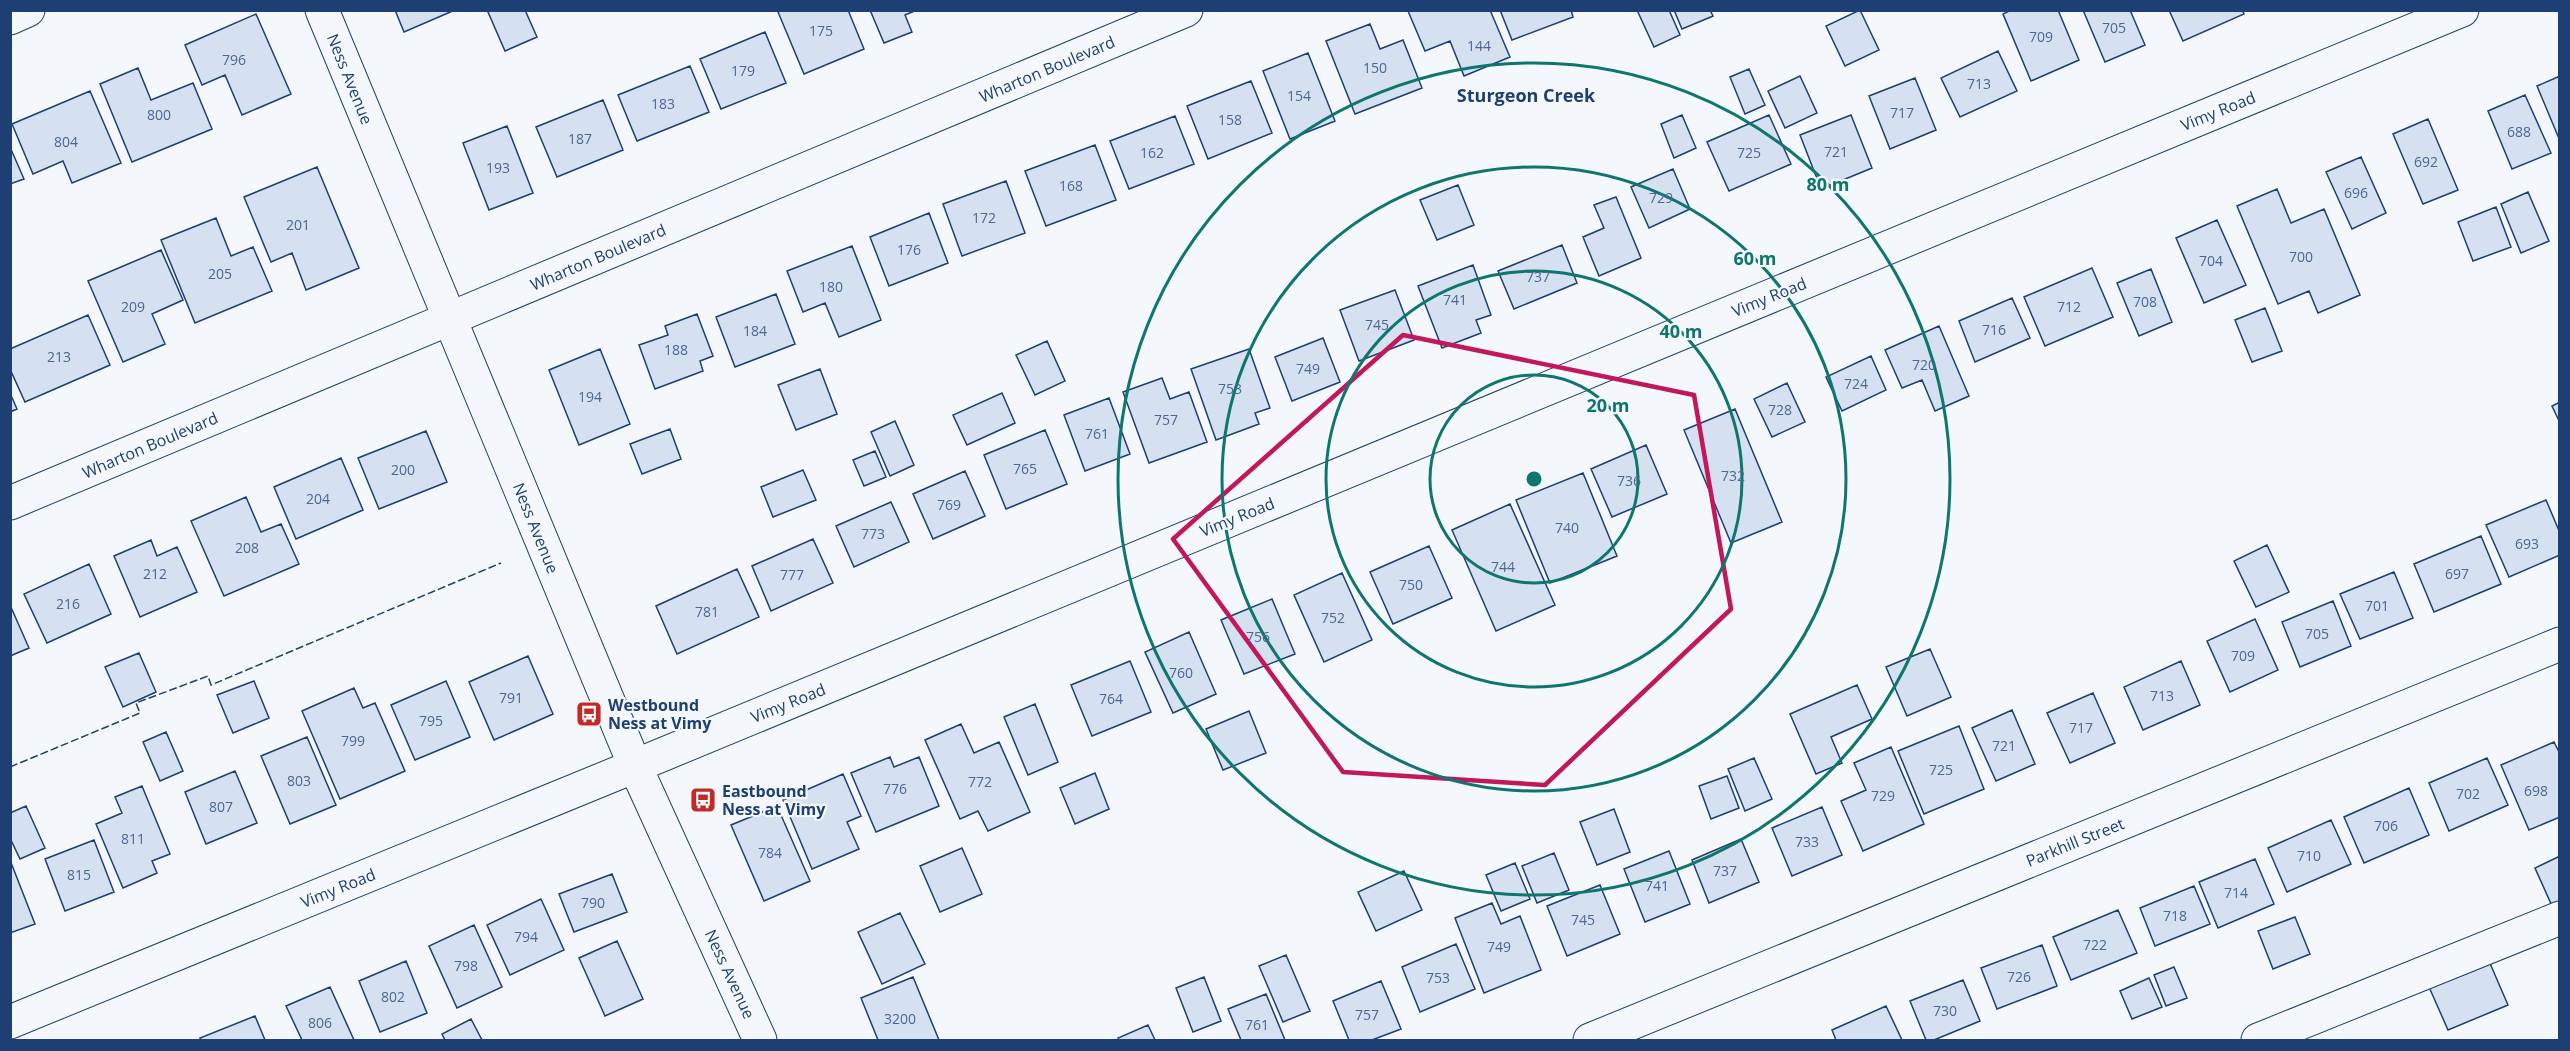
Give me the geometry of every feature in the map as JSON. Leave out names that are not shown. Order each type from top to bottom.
[{"type":"street","points":[[10,18],[28,10]]},
{"type":"street","name":"Ness Avenue","points":[[322,10],[634,766],[760,1041]]},
{"type":"street","name":"Wharton Boulevard","points":[[10,503],[1186,10]]},
{"type":"street","name":"Vimy Road","points":[[10,1022],[2462,10]]},
{"type":"street","name":"Parkhill Street","points":[[1590,1041],[2559,644]]},
{"type":"street","points":[[2258,1041],[2559,918]]},
{"type":"highlighted area","points":[[1403,335],[1694,395],[1731,609],[1545,785],[1343,772],[1173,539]]},
{"type":"building","points":[[395,10],[455,10],[404,32]]},
{"type":"building","points":[[525,10],[537,37],[505,51],[488,12]]},
{"type":"building","points":[[783,10],[848,10],[864,49],[804,74],[778,12]]},
{"type":"building","points":[[870,10],[917,10],[905,15],[912,32],[884,43]]},
{"type":"building","points":[[1490,10],[1510,57],[1464,76],[1450,41],[1425,51],[1408,11]]},
{"type":"building","points":[[1500,10],[1571,10],[1573,17],[1512,40]]},
{"type":"building","points":[[1637,10],[1669,10],[1680,35],[1654,47]]},
{"type":"building","points":[[1674,10],[1710,10],[1713,16],[1682,29]]},
{"type":"building","points":[[1860,10],[1879,50],[1845,66],[1826,26]]},
{"type":"building","points":[[2011,10],[2058,10],[2079,60],[2031,81],[2003,14]]},
{"type":"building","points":[[2083,10],[2130,10],[2145,45],[2105,62]]},
{"type":"building","points":[[2169,10],[2242,10],[2244,14],[2183,41]]},
{"type":"building","points":[[256,14],[291,94],[242,115],[225,75],[202,85],[185,45]]},
{"type":"building","points":[[1370,24],[1380,49],[1403,40],[1422,88],[1355,114],[1326,41]]},
{"type":"building","points":[[765,32],[786,83],[721,109],[700,59]]},
{"type":"building","points":[[1998,51],[2017,91],[1960,117],[1941,78]]},
{"type":"building","points":[[1308,53],[1335,121],[1290,139],[1263,71]]},
{"type":"building","points":[[690,66],[709,112],[637,141],[618,95]]},
{"type":"building","points":[[138,68],[151,100],[193,83],[212,129],[132,162],[100,84]]},
{"type":"building","points":[[1749,69],[1765,105],[1745,114],[1730,77]]},
{"type":"building","points":[[1800,76],[1817,113],[1785,128],[1768,91]]},
{"type":"building","points":[[2560,76],[2560,141],[2537,86]]},
{"type":"building","points":[[1915,78],[1936,130],[1890,149],[1869,96]]},
{"type":"building","points":[[1251,81],[1272,133],[1208,159],[1187,106]]},
{"type":"building","points":[[90,91],[121,163],[72,183],[63,161],[33,174],[12,124]]},
{"type":"building","points":[[2525,95],[2551,153],[2512,169],[2488,111]]},
{"type":"building","points":[[603,100],[623,150],[557,177],[536,127]]},
{"type":"building","points":[[1682,115],[1696,148],[1674,158],[1661,124]]},
{"type":"building","points":[[1769,115],[1791,164],[1729,191],[1707,142]]},
{"type":"building","points":[[1851,115],[1872,168],[1821,189],[1800,135]]},
{"type":"building","points":[[1175,116],[1194,164],[1129,189],[1110,141]]},
{"type":"building","points":[[2428,119],[2458,190],[2423,204],[2393,134]]},
{"type":"building","points":[[507,126],[533,193],[489,210],[463,143]]},
{"type":"building","points":[[1095,145],[1116,200],[1046,226],[1025,171]]},
{"type":"building","points":[[10,147],[24,179],[10,184]]},
{"type":"building","points":[[2361,157],[2386,213],[2352,229],[2326,172]]},
{"type":"building","points":[[317,167],[359,268],[306,290],[292,253],[271,262],[244,197]]},
{"type":"building","points":[[1673,169],[1690,209],[1649,228],[1631,187]]},
{"type":"building","points":[[1006,181],[1025,233],[962,256],[943,204]]},
{"type":"building","points":[[1458,185],[1474,225],[1437,240],[1420,200]]},
{"type":"building","points":[[2277,189],[2291,223],[2324,209],[2360,295],[2318,313],[2309,291],[2278,304],[2237,206]]},
{"type":"building","points":[[2528,192],[2549,241],[2521,253],[2501,204]]},
{"type":"building","points":[[1616,197],[1641,258],[1599,276],[1583,237],[1604,228],[1594,205]]},
{"type":"building","points":[[2496,207],[2511,247],[2473,261],[2458,222]]},
{"type":"building","points":[[929,213],[948,263],[889,286],[870,237]]},
{"type":"building","points":[[216,218],[231,256],[253,247],[272,291],[195,323],[161,240]]},
{"type":"building","points":[[2217,220],[2246,285],[2204,303],[2176,238]]},
{"type":"building","points":[[1562,245],[1577,283],[1514,309],[1498,271]]},
{"type":"building","points":[[852,246],[881,320],[839,337],[825,303],[803,312],[787,271]]},
{"type":"building","points":[[161,250],[183,300],[152,314],[165,344],[123,362],[88,281]]},
{"type":"building","points":[[1473,265],[1491,315],[1476,320],[1481,333],[1442,348],[1418,286]]},
{"type":"building","points":[[2092,268],[2113,317],[2045,346],[2024,297]]},
{"type":"building","points":[[2151,269],[2172,322],[2139,336],[2117,283]]},
{"type":"building","points":[[1395,290],[1414,340],[1359,361],[1340,310]]},
{"type":"building","points":[[776,294],[795,344],[735,367],[716,317]]},
{"type":"building","points":[[2012,298],[2030,338],[1975,362],[1959,321]]},
{"type":"building","points":[[2265,308],[2282,351],[2252,362],[2235,320]]},
{"type":"building","points":[[697,314],[713,356],[700,361],[703,371],[655,389],[639,345],[668,335],[665,326]]},
{"type":"building","points":[[88,315],[110,365],[25,402],[10,369],[10,349]]},
{"type":"building","points":[[1939,326],[1969,396],[1935,411],[1922,380],[1902,388],[1885,350]]},
{"type":"building","points":[[1323,338],[1340,382],[1292,401],[1275,357]]},
{"type":"building","points":[[1047,341],[1065,381],[1035,395],[1016,355]]},
{"type":"building","points":[[600,349],[630,424],[579,445],[549,370]]},
{"type":"building","points":[[1249,349],[1270,408],[1255,413],[1259,424],[1216,440],[1191,369]]},
{"type":"building","points":[[1871,356],[1886,390],[1842,411],[1826,377]]},
{"type":"building","points":[[820,369],[837,414],[796,430],[778,385]]},
{"type":"building","points":[[1162,378],[1170,399],[1189,392],[1207,442],[1149,463],[1123,392]]},
{"type":"building","points":[[1787,383],[1805,422],[1772,437],[1754,399]]},
{"type":"building","points":[[10,393],[17,409],[10,412]]},
{"type":"building","points":[[1002,393],[1015,423],[967,445],[953,415]]},
{"type":"building","points":[[1109,398],[1130,454],[1085,471],[1064,415]]},
{"type":"building","points":[[2560,402],[2560,423],[2552,406]]},
{"type":"building","points":[[1735,409],[1782,522],[1731,543],[1684,430]]},
{"type":"building","points":[[895,421],[914,465],[890,476],[871,432]]},
{"type":"building","points":[[670,429],[681,459],[642,474],[630,444]]},
{"type":"building","points":[[1045,430],[1067,484],[1006,509],[984,455]]},
{"type":"building","points":[[426,431],[447,482],[379,509],[358,458]]},
{"type":"building","points":[[1646,445],[1667,494],[1612,517],[1591,469]]},
{"type":"building","points":[[875,451],[886,477],[864,486],[853,460]]},
{"type":"building","points":[[341,458],[363,510],[296,539],[274,487]]},
{"type":"building","points":[[803,470],[816,500],[773,517],[761,487]]},
{"type":"building","points":[[965,471],[985,516],[933,539],[913,494]]},
{"type":"building","points":[[1583,473],[1617,556],[1550,583],[1516,500]]},
{"type":"building","points":[[246,497],[261,532],[281,524],[299,564],[224,596],[191,521]]},
{"type":"building","points":[[2546,500],[2560,533],[2560,555],[2509,577],[2486,525]]},
{"type":"building","points":[[891,502],[909,542],[854,567],[836,526]]},
{"type":"building","points":[[1510,504],[1555,605],[1496,631],[1452,530]]},
{"type":"building","points":[[2481,536],[2501,584],[2434,612],[2414,564]]},
{"type":"building","points":[[813,539],[833,583],[771,611],[752,566]]},
{"type":"building","points":[[151,540],[157,556],[177,547],[197,592],[140,617],[114,556]]},
{"type":"building","points":[[2267,545],[2289,592],[2256,607],[2234,561]]},
{"type":"building","points":[[1429,546],[1452,598],[1393,624],[1370,572]]},
{"type":"building","points":[[89,564],[111,614],[47,643],[24,594]]},
{"type":"building","points":[[737,569],[759,617],[677,654],[656,606]]},
{"type":"building","points":[[2394,572],[2413,618],[2360,639],[2340,594]]},
{"type":"building","points":[[1342,573],[1372,640],[1324,662],[1294,595]]},
{"type":"building","points":[[1272,599],[1295,654],[1244,674],[1221,620]]},
{"type":"building","points":[[2333,601],[2351,646],[2300,667],[2282,622]]},
{"type":"building","points":[[10,605],[29,648],[10,656]]},
{"type":"building","points":[[2255,619],[2278,670],[2230,692],[2207,641]]},
{"type":"building","points":[[1189,632],[1216,694],[1173,713],[1145,652]]},
{"type":"building","points":[[1930,649],[1951,697],[1907,716],[1886,667]]},
{"type":"building","points":[[139,653],[156,692],[123,707],[105,667]]},
{"type":"building","points":[[528,656],[553,714],[494,740],[469,682]]},
{"type":"building","points":[[1130,661],[1151,712],[1092,736],[1071,685]]},
{"type":"building","points":[[2181,661],[2200,705],[2143,730],[2124,687]]},
{"type":"building","points":[[254,681],[269,718],[233,733],[217,695]]},
{"type":"building","points":[[446,681],[470,737],[415,760],[391,705]]},
{"type":"building","points":[[1857,685],[1872,719],[1831,737],[1842,763],[1816,774],[1790,714]]},
{"type":"building","points":[[354,688],[363,708],[375,703],[405,771],[340,799],[302,711]]},
{"type":"building","points":[[2093,693],[2115,743],[2070,763],[2047,713]]},
{"type":"building","points":[[1035,704],[1058,762],[1028,775],[1004,717]]},
{"type":"building","points":[[2012,710],[2035,764],[1996,781],[1972,728]]},
{"type":"building","points":[[1249,711],[1266,753],[1223,770],[1206,729]]},
{"type":"building","points":[[961,724],[974,753],[999,742],[1030,812],[988,831],[978,811],[960,819],[925,740]]},
{"type":"building","points":[[1959,726],[1984,789],[1924,814],[1898,751]]},
{"type":"building","points":[[166,732],[183,771],[160,781],[143,742]]},
{"type":"building","points":[[307,737],[336,805],[290,824],[261,756]]},
{"type":"building","points":[[2554,742],[2560,754],[2560,817],[2529,830],[2501,765]]},
{"type":"building","points":[[1891,747],[1924,824],[1863,851],[1841,801],[1866,790],[1854,763]]},
{"type":"building","points":[[890,757],[894,767],[919,757],[939,806],[876,832],[851,773]]},
{"type":"building","points":[[1754,758],[1772,799],[1745,811],[1728,769]]},
{"type":"building","points":[[2487,758],[2508,805],[2449,831],[2429,783]]},
{"type":"building","points":[[235,771],[257,823],[206,844],[185,792]]},
{"type":"building","points":[[1095,773],[1109,809],[1075,824],[1060,788]]},
{"type":"building","points":[[843,774],[861,816],[847,822],[859,849],[812,869],[783,800]]},
{"type":"building","points":[[1727,776],[1739,808],[1711,819],[1699,786]]},
{"type":"building","points":[[142,786],[170,854],[152,861],[157,873],[123,888],[96,824],[122,813],[115,797]]},
{"type":"building","points":[[2409,788],[2429,835],[2364,863],[2344,817]]},
{"type":"building","points":[[26,806],[45,848],[20,859],[10,838],[10,813]]},
{"type":"building","points":[[777,806],[810,881],[764,901],[731,825]]},
{"type":"building","points":[[1822,807],[1842,855],[1792,876],[1772,828]]},
{"type":"building","points":[[1614,809],[1630,852],[1597,865],[1580,822]]},
{"type":"building","points":[[2331,820],[2351,864],[2287,892],[2268,848]]},
{"type":"building","points":[[1741,839],[1759,882],[1709,903],[1692,860]]},
{"type":"building","points":[[94,840],[114,892],[65,911],[45,859]]},
{"type":"building","points":[[962,848],[982,894],[940,912],[920,866]]},
{"type":"building","points":[[1669,851],[1690,904],[1645,922],[1624,869]]},
{"type":"building","points":[[1554,853],[1569,890],[1537,903],[1522,866]]},
{"type":"building","points":[[2560,856],[2560,902],[2552,906],[2535,868]]},
{"type":"building","points":[[2255,859],[2274,904],[2218,928],[2199,882]]},
{"type":"building","points":[[10,860],[35,924],[10,933]]},
{"type":"building","points":[[1515,863],[1530,899],[1501,911],[1486,875]]},
{"type":"building","points":[[1404,871],[1422,910],[1376,931],[1358,892]]},
{"type":"building","points":[[612,874],[627,912],[574,932],[559,894]]},
{"type":"building","points":[[1600,885],[1620,934],[1567,956],[1547,906]]},
{"type":"building","points":[[2194,886],[2210,924],[2155,946],[2140,908]]},
{"type":"building","points":[[541,899],[564,950],[510,975],[487,925]]},
{"type":"building","points":[[1492,903],[1501,924],[1520,916],[1541,970],[1484,993],[1455,918]]},
{"type":"building","points":[[2118,910],[2137,953],[2071,980],[2053,937]]},
{"type":"building","points":[[900,913],[925,964],[882,984],[858,932]]},
{"type":"building","points":[[2295,917],[2310,954],[2273,969],[2258,931]]},
{"type":"building","points":[[474,925],[502,987],[457,1008],[429,946]]},
{"type":"building","points":[[617,941],[643,999],[605,1016],[579,958]]},
{"type":"building","points":[[1456,944],[1475,989],[1420,1012],[1402,967]]},
{"type":"building","points":[[2042,945],[2057,986],[1997,1009],[1981,968]]},
{"type":"building","points":[[1286,955],[1310,1011],[1283,1022],[1259,966]]},
{"type":"building","points":[[406,961],[427,1013],[380,1032],[359,981]]},
{"type":"building","points":[[2489,961],[2508,1005],[2448,1030],[2429,987]]},
{"type":"building","points":[[2174,967],[2187,998],[2166,1006],[2154,975]]},
{"type":"building","points":[[913,977],[939,1040],[878,1040],[861,998]]},
{"type":"building","points":[[1204,977],[1221,1021],[1193,1032],[1176,988]]},
{"type":"building","points":[[2149,978],[2162,1007],[2132,1019],[2120,991]]},
{"type":"building","points":[[1963,980],[1980,1021],[1934,1040],[1926,1040],[1910,1001]]},
{"type":"building","points":[[1381,981],[1401,1029],[1372,1040],[1349,1040],[1333,1001]]},
{"type":"building","points":[[330,987],[354,1040],[302,1040],[286,1006]]},
{"type":"building","points":[[1266,994],[1285,1040],[1241,1040],[1228,1009]]},
{"type":"building","points":[[1886,1006],[1902,1040],[1836,1040],[1832,1030]]},
{"type":"building","points":[[255,1016],[265,1040],[202,1040],[200,1038]]},
{"type":"building","points":[[471,1019],[482,1040],[445,1040],[442,1034]]},
{"type":"building","points":[[1148,1025],[1155,1040],[1119,1040],[1118,1038]]},
{"type":"fence","points":[[10,767],[140,713],[136,703],[208,676],[211,685],[501,563]]},
{"type":"place","name":"Westbound Ness at Vimy","points":[[589,714]]},
{"type":"place","name":"Eastbound Ness at Vimy","points":[[703,800]]},
{"type":"district","name":"Sturgeon Creek","points":[[1526,96]]}]
